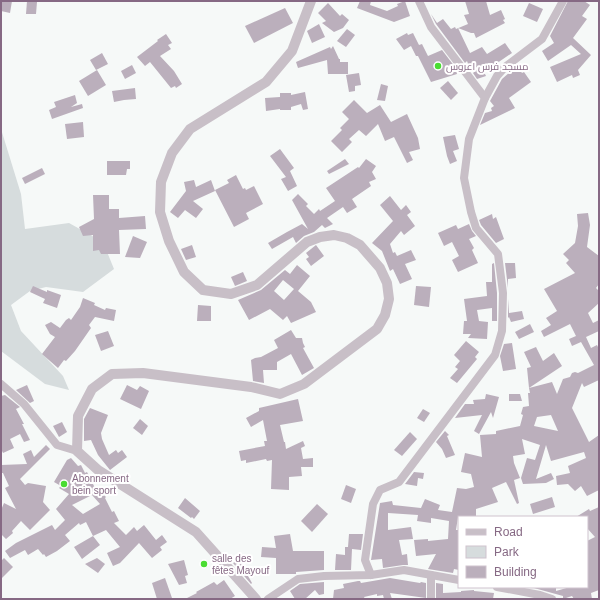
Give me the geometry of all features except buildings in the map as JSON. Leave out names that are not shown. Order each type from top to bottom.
[{"type":"street","points":[[77,451],[78,416],[92,389],[112,374],[143,373],[250,387],[280,394],[304,384],[377,329],[385,315],[389,299],[387,283],[380,268],[360,245],[348,238],[334,235],[320,236],[307,242],[257,285],[231,294],[203,290],[184,272],[169,241],[160,212],[161,182],[172,153],[190,129],[266,82],[292,51],[311,1]]},
{"type":"street","points":[[419,1],[431,27],[485,98]]},
{"type":"street","points":[[371,575],[365,560],[374,504],[380,490],[399,482],[495,355],[502,332],[503,293],[498,254],[476,228],[471,212],[464,178],[469,139],[485,98],[497,76],[505,67],[542,39],[563,1]]},
{"type":"street","points":[[1,384],[24,404],[57,445],[77,451],[98,470],[196,532],[256,599]]},
{"type":"street","points":[[268,599],[298,579],[324,576],[371,575],[404,570],[458,580]]},
{"type":"street","points":[[431,574],[431,599]]},
{"type":"street","points":[[502,588],[540,595],[552,599]]},
{"type":"green space","points":[[1,129],[21,194],[25,229],[69,223],[103,242],[114,269],[83,292],[46,287],[30,291],[11,305],[21,331],[63,376],[69,390],[45,384],[1,351]]},
{"type":"place","name":"مسجد فرس اعروس","points":[[438,66]]},
{"type":"place","name":"Abonnement bein sport","points":[[64,484]]},
{"type":"place","name":"salle des fêtes Mayouf","points":[[204,564]]}]
